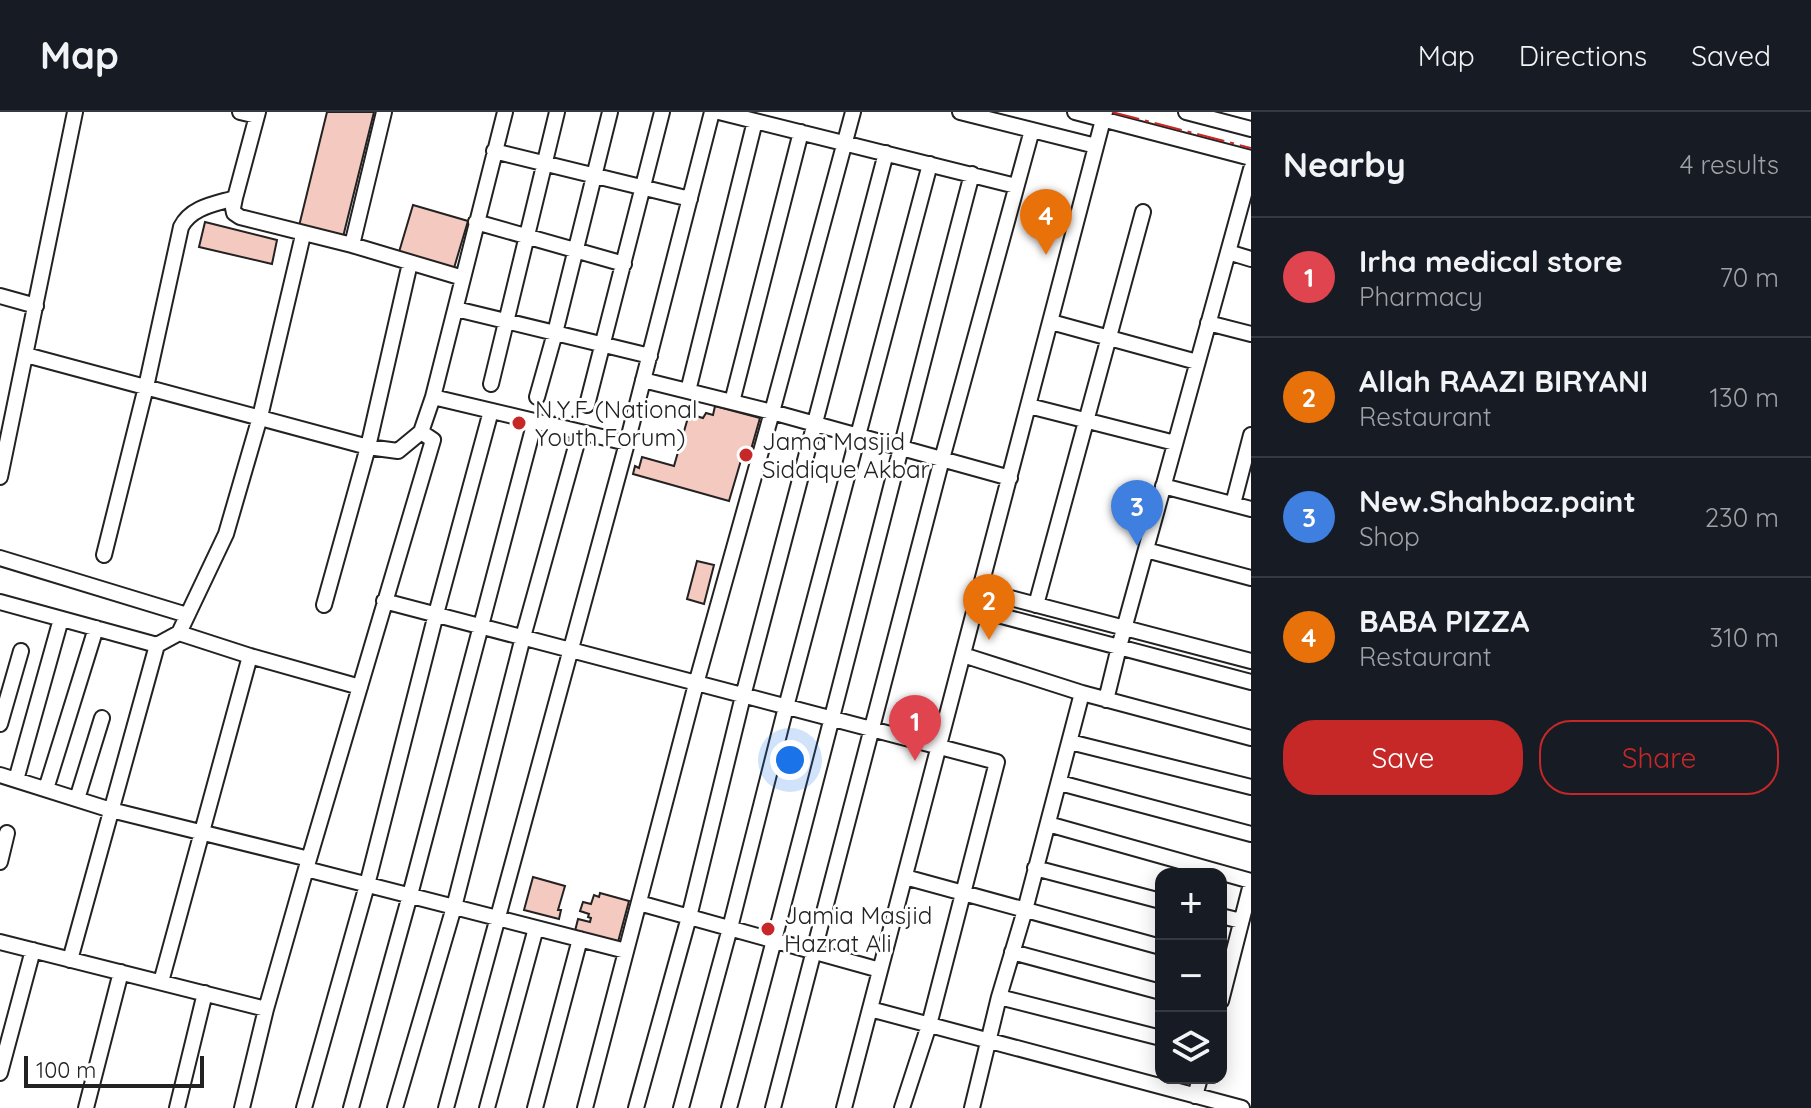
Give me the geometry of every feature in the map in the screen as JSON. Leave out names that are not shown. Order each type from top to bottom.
[{"type":"street","points":[[0,477],[75,112]]},
{"type":"street","points":[[240,112],[257,114],[235,198],[234,213],[463,278]]},
{"type":"street","points":[[352,245],[384,112]]},
{"type":"street","points":[[26,355],[368,447],[398,451],[421,432],[433,397],[505,112]]},
{"type":"street","points":[[491,384],[557,112]]},
{"type":"street","points":[[537,397],[610,112]]},
{"type":"street","points":[[587,405],[662,112]]},
{"type":"street","points":[[446,1108],[627,443],[712,112]]},
{"type":"street","points":[[719,112],[1016,186]]},
{"type":"street","points":[[585,1108],[696,684],[853,112]]},
{"type":"street","points":[[960,112],[1096,146]]},
{"type":"street","points":[[1075,112],[1104,115],[1251,158]]},
{"type":"street","points":[[1104,115],[1119,112]]},
{"type":"street","points":[[1186,112],[1251,129]]},
{"type":"street","points":[[844,1108],[1104,115]]},
{"type":"street","points":[[688,391],[755,121]]},
{"type":"street","points":[[773,1108],[942,459],[1032,130]]},
{"type":"street","points":[[732,402],[801,132]]},
{"type":"street","points":[[494,151],[690,199]]},
{"type":"street","points":[[636,1108],[689,917],[743,696],[886,153]]},
{"type":"street","points":[[681,1108],[930,164]]},
{"type":"street","points":[[1106,700],[1251,169]]},
{"type":"street","points":[[729,1108],[972,174]]},
{"type":"street","points":[[104,555],[146,387],[181,227],[195,211],[235,198]]},
{"type":"street","points":[[1036,605],[1143,212]]},
{"type":"street","points":[[476,222],[624,264]]},
{"type":"street","points":[[1,605],[157,645],[179,633],[226,534],[260,417],[303,235]]},
{"type":"street","points":[[1228,252],[1251,259]]},
{"type":"street","points":[[324,605],[368,447],[410,263]]},
{"type":"street","points":[[0,296],[36,306]]},
{"type":"street","points":[[456,309],[650,356]]},
{"type":"street","points":[[1051,322],[1197,362]]},
{"type":"street","points":[[1208,323],[1251,334]]},
{"type":"street","points":[[643,380],[815,423],[1010,478]]},
{"type":"street","points":[[433,397],[627,443]]},
{"type":"street","points":[[1029,406],[1175,443]]},
{"type":"street","points":[[304,1108],[367,885],[491,411]]},
{"type":"street","points":[[351,1108],[535,421]]},
{"type":"street","points":[[242,1108],[307,864],[433,440],[421,432]]},
{"type":"street","points":[[395,1108],[454,907],[523,637],[580,432]]},
{"type":"street","points":[[1233,504],[1251,435]]},
{"type":"street","points":[[1163,486],[1251,509]]},
{"type":"street","points":[[1146,550],[1251,578]]},
{"type":"street","points":[[0,558],[187,615]]},
{"type":"street","points":[[980,590],[1251,661]]},
{"type":"street","points":[[384,601],[997,762],[929,1025],[902,1108]]},
{"type":"street","points":[[975,609],[1251,682]]},
{"type":"street","points":[[16,780],[61,619]]},
{"type":"street","points":[[46,789],[96,628]]},
{"type":"street","points":[[179,633],[360,687]]},
{"type":"street","points":[[70,960],[157,645]]},
{"type":"street","points":[[0,724],[21,651]]},
{"type":"street","points":[[963,655],[1106,700],[1251,738]]},
{"type":"street","points":[[161,982],[250,656]]},
{"type":"street","points":[[972,1108],[1082,693]]},
{"type":"street","points":[[77,799],[102,718]]},
{"type":"street","points":[[1070,742],[1251,787]]},
{"type":"street","points":[[0,775],[111,810],[307,864],[367,885],[626,951]]},
{"type":"street","points":[[1060,783],[1251,834]]},
{"type":"street","points":[[1048,824],[1251,882],[1227,960]]},
{"type":"street","points":[[0,862],[7,833]]},
{"type":"street","points":[[1035,868],[1155,899]]},
{"type":"street","points":[[905,877],[1155,945]]},
{"type":"street","points":[[639,903],[880,970]]},
{"type":"street","points":[[1227,918],[1241,921]]},
{"type":"street","points":[[487,1108],[536,928]]},
{"type":"street","points":[[535,1108],[580,939]]},
{"type":"street","points":[[0,942],[266,1009]]},
{"type":"street","points":[[0,1073],[33,950]]},
{"type":"street","points":[[1012,952],[1155,990]]},
{"type":"street","points":[[86,1108],[121,972]]},
{"type":"street","points":[[177,1108],[205,993]]},
{"type":"street","points":[[999,997],[1155,1036]]},
{"type":"street","points":[[870,1009],[1242,1108]]},
{"type":"street","points":[[1195,1096],[1198,1084]]},
{"type":"building","points":[[327,112],[374,112],[343,237],[299,226]]},
{"type":"building","points":[[413,205],[468,221],[454,268],[399,252]]},
{"type":"building","points":[[205,222],[277,240],[272,264],[199,247]]},
{"type":"building","points":[[715,406],[760,418],[752,446],[755,448],[752,460],[742,457],[729,501],[633,474],[635,466],[639,468],[642,457],[674,466],[689,414],[703,418],[706,413],[713,415]]},
{"type":"building","points":[[697,561],[714,565],[704,604],[687,599]]},
{"type":"building","points":[[533,877],[565,886],[558,910],[561,910],[559,919],[524,910]]},
{"type":"building","points":[[600,893],[629,901],[618,942],[575,931],[578,919],[590,922],[589,914],[580,911],[583,902],[591,904],[594,895],[599,897]]},
{"type":"power","points":[[1112,112],[1251,148]]},
{"type":"place","name":"BABA PIZZA","points":[[1046,255]]},
{"type":"place","name":"N.Y.F (National Youth Forum)","points":[[519,423]]},
{"type":"place","name":"Jama Masjid Siddique Akbar","points":[[746,455]]},
{"type":"place","name":"New.Shahbaz.paint","points":[[1137,546]]},
{"type":"place","name":"Allah RAAZI BIRYANI","points":[[989,640]]},
{"type":"place","name":"Irha medical store","points":[[915,761]]},
{"type":"place","name":"Jamia Masjid Hazrat Ali","points":[[768,929]]}]
